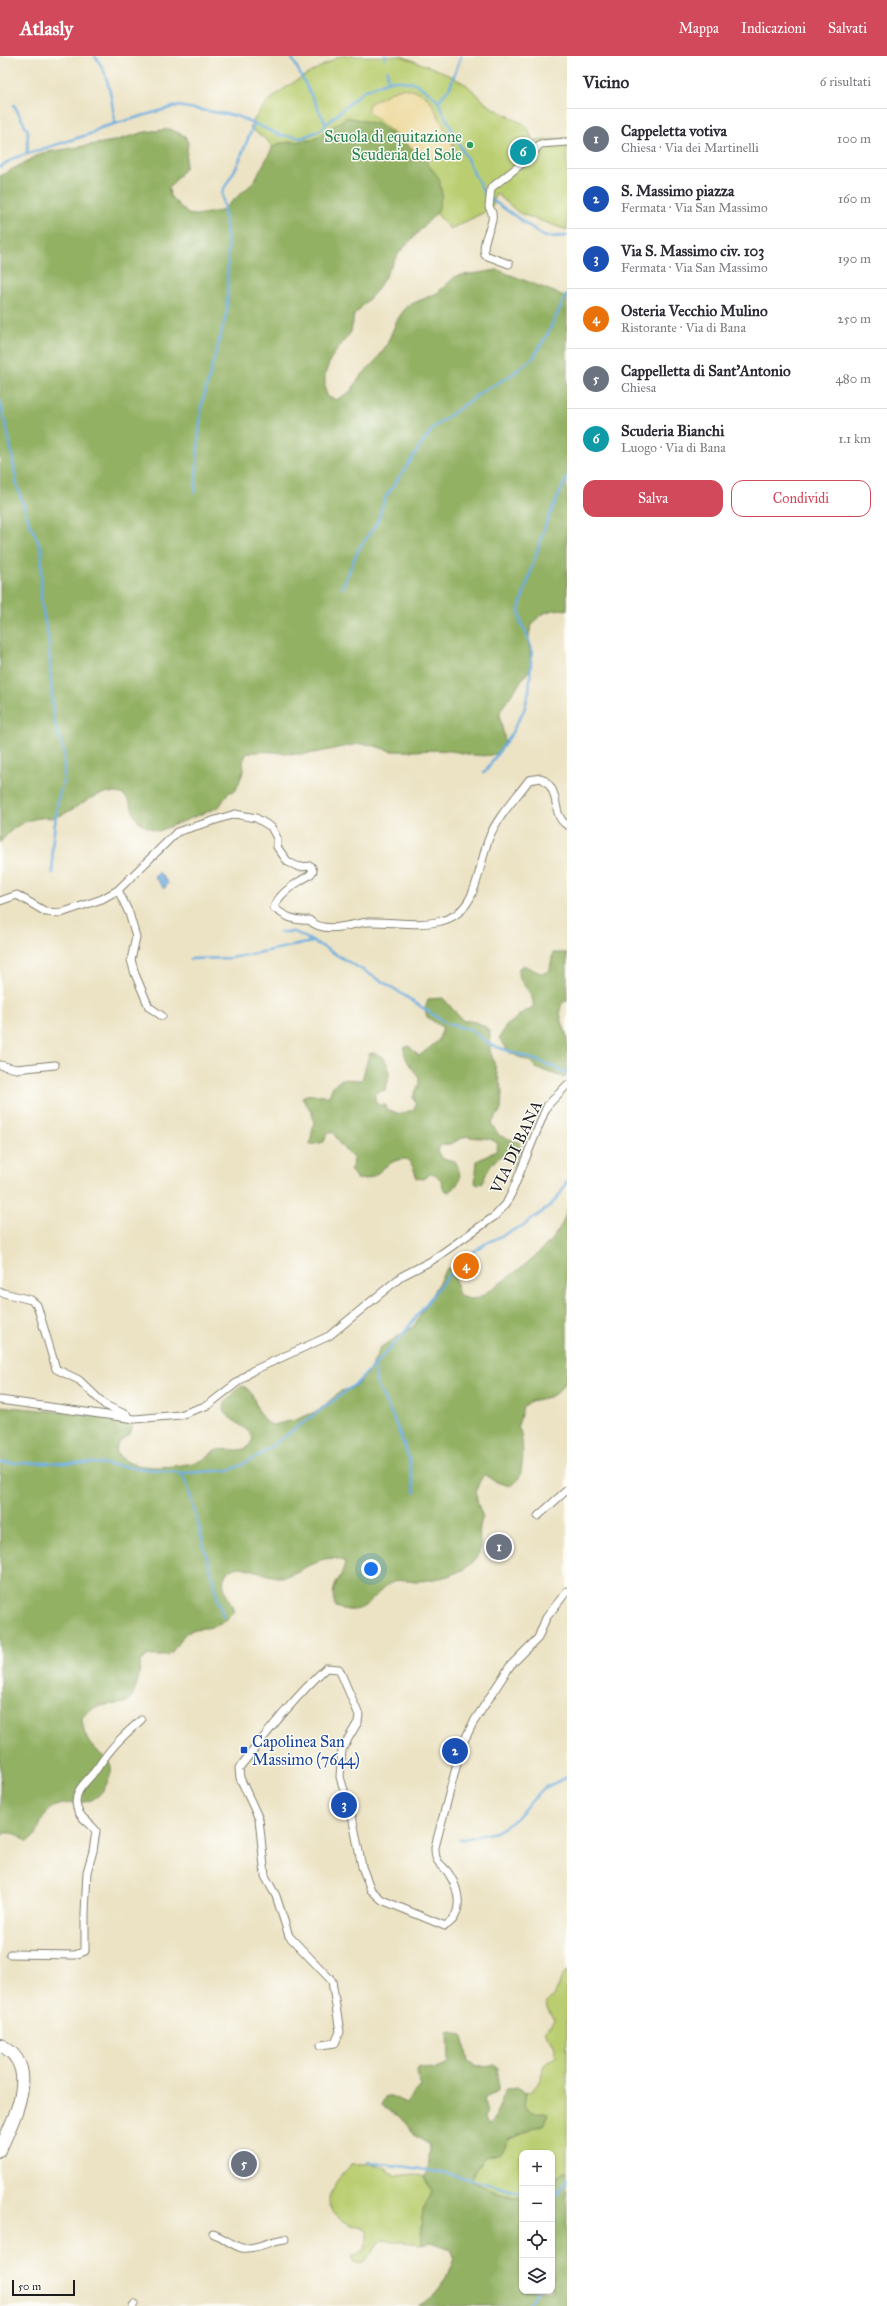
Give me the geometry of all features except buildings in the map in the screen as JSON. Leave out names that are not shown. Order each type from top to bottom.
[{"type":"main road","points":[[0,2045],[15,2057],[21,2068],[23,2081],[21,2096],[0,2150]]},
{"type":"street","points":[[509,264],[485,255],[483,242],[493,215],[489,207],[491,188],[529,158],[540,144],[567,142]]},
{"type":"street","points":[[0,901],[17,895],[46,912],[61,913],[102,899],[118,890],[176,832],[235,814],[245,815],[271,827],[277,838],[277,847],[288,862],[299,867],[310,866],[313,871],[310,876],[300,880],[276,901],[274,908],[284,916],[294,921],[309,920],[314,925],[336,928],[367,922],[440,922],[459,914],[470,902],[489,837],[496,824],[529,780],[541,778],[552,787],[559,814],[567,825]]},
{"type":"street","points":[[118,890],[129,913],[136,937],[132,960],[135,974],[149,1007],[162,1016]]},
{"type":"street","points":[[0,1064],[16,1069],[55,1065]]},
{"type":"street","name":"VIA DI BANA","points":[[0,1400],[135,1419],[180,1415],[208,1405],[252,1371],[329,1336],[402,1276],[431,1261],[495,1216],[506,1204],[547,1106],[567,1085]]},
{"type":"street","points":[[0,1292],[31,1300],[37,1305],[56,1369],[79,1380],[105,1405],[135,1419]]},
{"type":"street","points":[[538,1516],[567,1490]]},
{"type":"street","points":[[321,2045],[335,2043],[340,2032],[332,1981],[289,1936],[276,1896],[265,1876],[259,1819],[240,1778],[239,1768],[286,1707],[326,1668],[332,1667],[339,1669],[359,1715],[358,1722],[342,1749],[340,1776],[352,1816],[362,1867],[371,1890],[382,1900],[445,1926],[452,1922],[458,1911],[459,1896],[449,1873],[436,1859],[435,1847],[462,1745],[473,1723],[510,1666],[538,1638],[546,1618],[567,1591]]},
{"type":"street","points":[[10,1954],[75,1955],[85,1951],[87,1872],[93,1851],[96,1831],[79,1813],[75,1797],[78,1790],[98,1768],[124,1733],[142,1720]]},
{"type":"street","points":[[213,2234],[244,2248],[285,2239]]},
{"type":"green space","name":"Scuola di equitazione Scuderia del Sole","points":[[340,56],[401,56],[441,71],[467,85],[488,105],[527,126],[532,139],[538,141],[567,138],[567,230],[519,213],[496,193],[493,206],[483,213],[450,229],[430,206],[280,160],[268,141],[250,128],[257,115],[277,94],[301,78]]},
{"type":"green space","points":[[347,117],[377,124],[418,152],[439,178],[442,194],[438,211],[399,253],[377,290],[354,315],[351,332],[331,358],[325,374],[325,390],[328,397],[336,400],[351,391],[360,377],[378,358],[387,344],[397,320],[407,306],[437,293],[456,276],[498,270],[567,297],[567,610],[560,609],[547,612],[537,619],[530,630],[530,669],[501,709],[500,720],[505,741],[504,746],[497,753],[484,756],[444,750],[393,751],[363,744],[303,754],[253,752],[246,754],[243,762],[244,770],[236,790],[228,793],[219,807],[159,831],[141,824],[135,816],[127,798],[121,794],[112,793],[96,796],[56,817],[29,820],[12,830],[0,843],[0,176],[42,153],[114,141],[145,132],[170,129],[185,136],[188,143],[185,168],[169,188],[170,196],[188,214],[196,215],[221,211],[253,183],[273,147],[280,143],[313,140]]},
{"type":"green space","points":[[553,953],[567,953],[567,1001],[563,1002],[560,1011],[560,1016],[567,1038],[567,1073],[565,1078],[536,1068],[531,1062],[510,1053],[499,1038],[506,1026],[520,1014],[533,1007],[531,996],[519,977],[519,968],[523,965],[540,973],[546,973],[550,969]]},
{"type":"green space","points":[[443,998],[463,1021],[478,1023],[485,1026],[490,1031],[490,1050],[502,1090],[501,1110],[491,1124],[500,1136],[519,1142],[522,1150],[514,1154],[502,1155],[498,1158],[489,1169],[483,1182],[478,1185],[475,1183],[477,1161],[496,1151],[498,1144],[495,1141],[467,1136],[450,1144],[441,1145],[437,1150],[441,1158],[455,1161],[460,1174],[458,1182],[449,1192],[444,1190],[441,1180],[435,1174],[430,1174],[423,1179],[417,1178],[413,1167],[407,1159],[392,1162],[371,1177],[357,1179],[350,1170],[354,1163],[353,1158],[341,1146],[333,1132],[327,1134],[324,1142],[310,1145],[314,1121],[312,1113],[302,1097],[308,1095],[329,1096],[333,1086],[342,1079],[362,1080],[369,1054],[374,1053],[384,1059],[387,1063],[389,1073],[385,1090],[375,1093],[375,1101],[379,1105],[385,1105],[387,1110],[401,1114],[414,1109],[416,1104],[413,1097],[419,1084],[419,1077],[407,1060],[404,1048],[409,1046],[419,1056],[438,1041],[443,1028],[427,1017],[425,1009],[428,999]]},
{"type":"green space","points":[[567,1209],[567,1379],[557,1393],[549,1397],[531,1401],[523,1407],[518,1426],[522,1437],[523,1454],[520,1476],[517,1481],[509,1486],[492,1480],[485,1474],[481,1479],[476,1495],[483,1517],[480,1530],[479,1552],[473,1562],[468,1567],[454,1574],[439,1578],[416,1581],[403,1580],[391,1583],[365,1606],[358,1609],[348,1610],[336,1607],[334,1600],[334,1589],[345,1562],[337,1559],[329,1558],[321,1560],[297,1572],[280,1577],[244,1568],[237,1567],[231,1569],[226,1574],[223,1583],[234,1611],[227,1619],[214,1627],[196,1629],[185,1634],[168,1656],[149,1656],[141,1661],[137,1685],[131,1698],[127,1702],[122,1704],[102,1705],[95,1707],[88,1711],[82,1718],[83,1728],[91,1746],[107,1760],[111,1766],[108,1781],[102,1791],[95,1798],[88,1801],[64,1804],[49,1810],[43,1818],[38,1830],[28,1842],[20,1836],[11,1833],[4,1833],[0,1838],[0,1406],[92,1415],[129,1422],[132,1425],[132,1430],[128,1436],[119,1443],[116,1451],[122,1458],[131,1463],[142,1466],[167,1467],[180,1465],[200,1461],[218,1450],[243,1449],[250,1444],[253,1438],[249,1432],[226,1414],[224,1409],[225,1403],[239,1388],[242,1386],[251,1393],[261,1416],[272,1425],[295,1420],[318,1411],[341,1391],[350,1389],[358,1384],[370,1369],[381,1347],[414,1326],[447,1268],[452,1269],[460,1296],[469,1299],[479,1298],[531,1260],[544,1248],[562,1223]]},
{"type":"green space","points":[[567,1971],[567,2171],[558,2175],[555,2180],[555,2150],[519,2150],[519,2198],[497,2193],[472,2181],[474,2171],[484,2157],[501,2153],[509,2139],[544,2124],[543,2112],[531,2113],[524,2105],[526,2092],[534,2088],[539,2082],[543,2067],[556,2056],[554,2045],[544,2031],[552,2024],[554,2019],[546,2005],[557,1990],[561,1977]]},
{"type":"green space","points":[[453,2031],[463,2035],[468,2061],[478,2066],[494,2065],[498,2068],[498,2090],[484,2099],[487,2109],[485,2119],[489,2124],[494,2120],[506,2089],[517,2087],[526,2092],[524,2105],[526,2108],[532,2112],[548,2114],[544,2124],[509,2139],[501,2153],[484,2157],[474,2171],[472,2181],[497,2193],[519,2198],[519,2294],[555,2294],[555,2180],[558,2175],[567,2171],[567,2306],[418,2306],[431,2297],[441,2286],[454,2258],[451,2249],[431,2242],[422,2244],[421,2227],[423,2210],[432,2191],[424,2177],[428,2172],[430,2145],[415,2136],[409,2126],[396,2115],[381,2106],[386,2096],[391,2096],[406,2103],[421,2087],[416,2071],[418,2066],[434,2070],[449,2064],[448,2032]]},
{"type":"green space","points":[[351,2165],[369,2165],[380,2167],[396,2176],[415,2174],[424,2177],[433,2191],[423,2210],[421,2227],[422,2244],[383,2240],[364,2262],[361,2264],[355,2262],[352,2257],[361,2252],[365,2247],[368,2241],[367,2231],[360,2226],[350,2225],[339,2218],[332,2211],[329,2204],[332,2188]]},
{"type":"sand","points":[[403,88],[419,92],[430,100],[455,149],[427,161],[367,111],[369,104],[395,90]]},
{"type":"water","points":[[159,872],[168,883],[164,889],[154,876]]},
{"type":"waterway","points":[[95,56],[107,79],[115,123]]},
{"type":"waterway","points":[[291,56],[326,124]]},
{"type":"waterway","points":[[438,102],[450,87],[461,56]]},
{"type":"waterway","points":[[387,70],[388,81]]},
{"type":"waterway","points":[[0,167],[14,158],[90,134],[100,128],[177,106],[237,116],[280,135],[302,138],[320,130],[363,91],[392,80],[415,83],[436,98],[485,195],[545,237],[567,236]]},
{"type":"waterway","points":[[14,105],[28,131],[27,153]]},
{"type":"waterway","points":[[195,493],[201,407],[227,312],[228,245],[222,192],[237,166],[254,124]]},
{"type":"waterway","points":[[342,588],[358,550],[377,523],[385,498],[433,428],[480,393],[510,376],[533,358],[548,333],[567,294]]},
{"type":"waterway","points":[[0,400],[9,438],[17,485],[28,519],[42,550],[41,601],[49,643],[53,717],[64,752],[64,779],[58,799],[52,847],[53,873]]},
{"type":"waterway","points":[[484,773],[510,736],[524,710],[529,691],[532,650],[526,632],[521,624],[519,609],[546,523],[567,477]]},
{"type":"waterway","points":[[279,932],[295,932],[325,948],[393,988],[447,1024],[469,1029],[491,1045],[544,1063],[567,1073]]},
{"type":"waterway","points":[[190,959],[231,958],[312,942]]},
{"type":"waterway","points":[[0,1463],[93,1463],[182,1473],[231,1470],[257,1457],[357,1383],[400,1338],[442,1283],[466,1257],[483,1245],[524,1225],[549,1207],[561,1193],[567,1181]]},
{"type":"waterway","points":[[375,1362],[376,1383],[393,1417],[408,1455],[415,1492]]},
{"type":"waterway","points":[[181,1473],[188,1487],[223,1617]]},
{"type":"waterway","points":[[460,1840],[495,1832],[511,1823],[544,1788],[567,1777]]},
{"type":"waterway","points":[[367,2163],[426,2170],[484,2183],[519,2193]]},
{"type":"waterway","points":[[555,2200],[567,2179]]},
{"type":"waterway","points":[[555,2191],[559,2190]]},
{"type":"waterway","points":[[526,2306],[536,2294]]},
{"type":"place","name":"Scuola di equitazione Scuderia del Sole","points":[[470,145]]},
{"type":"place","name":"Scuderia Bianchi","points":[[523,152]]},
{"type":"place","name":"Osteria Vecchio Mulino","points":[[466,1266]]},
{"type":"place","name":"Cappeletta votiva","points":[[499,1547]]},
{"type":"place","name":"Capolinea San Massimo (7644)","points":[[244,1750]]},
{"type":"place","name":"S. Massimo piazza","points":[[455,1751]]},
{"type":"place","name":"Via S. Massimo civ. 103","points":[[344,1805]]},
{"type":"place","name":"Cappelletta di Sant'Antonio","points":[[244,2164]]}]
